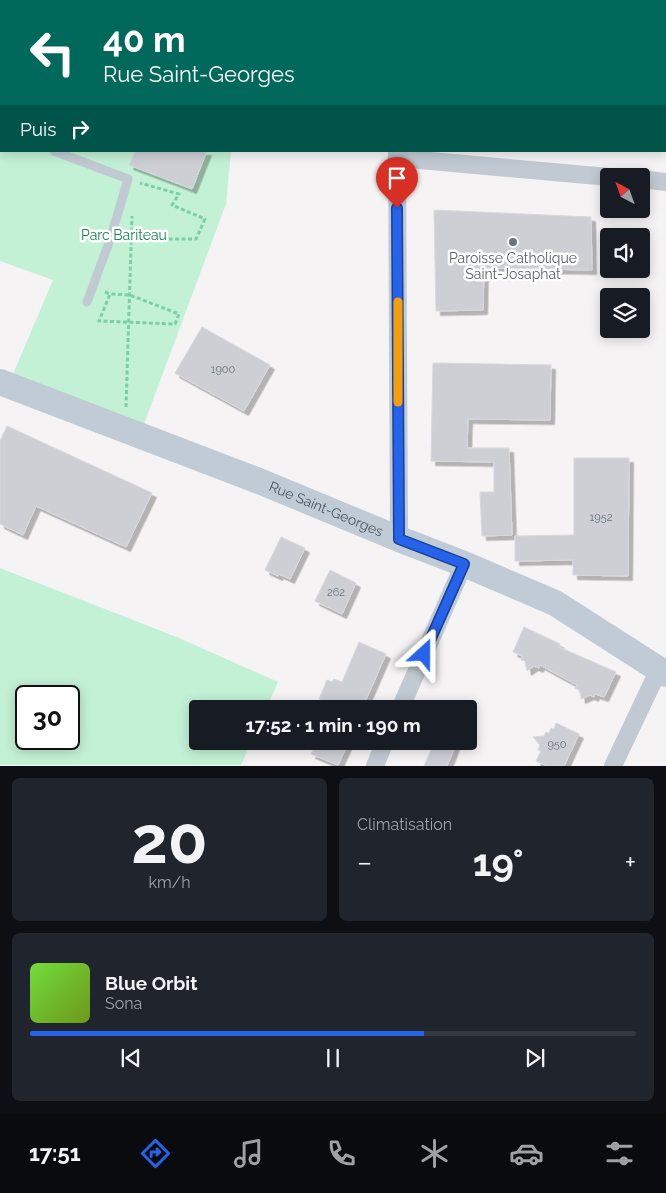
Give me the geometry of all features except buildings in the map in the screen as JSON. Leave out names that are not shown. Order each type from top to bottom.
[{"type":"street","points":[[399,539],[397,155],[600,176]]},
{"type":"street","points":[[650,181],[666,182]]},
{"type":"street","name":"Rue Saint-Georges","points":[[0,382],[259,481],[555,603],[662,672]]},
{"type":"street","points":[[404,700],[464,564]]},
{"type":"street","points":[[613,766],[662,672]]},
{"type":"street","points":[[375,766],[382,750]]},
{"type":"lane","points":[[57,152],[128,178],[110,240],[87,302]]},
{"type":"path","points":[[110,240],[196,239],[205,219],[172,205],[179,194],[134,182],[128,178]]},
{"type":"path","points":[[120,427],[126,413],[132,210]]},
{"type":"path","points":[[93,287],[110,294],[130,295],[179,314],[175,324],[99,321],[110,294]]},
{"type":"green space","name":"Parc Bariteau","points":[[0,152],[231,152],[226,204],[141,432],[11,379],[53,280],[0,261]]},
{"type":"green space","points":[[0,568],[179,638],[278,682],[270,700],[189,700],[189,750],[248,750],[241,765],[0,765]]},
{"type":"slow traffic","points":[[398,302],[398,402]]},
{"type":"place","name":"Paroisse Catholique Saint-Josaphat","points":[[513,242]]},
{"type":"route","points":[[397,208],[399,539],[464,564],[424,654]]}]
